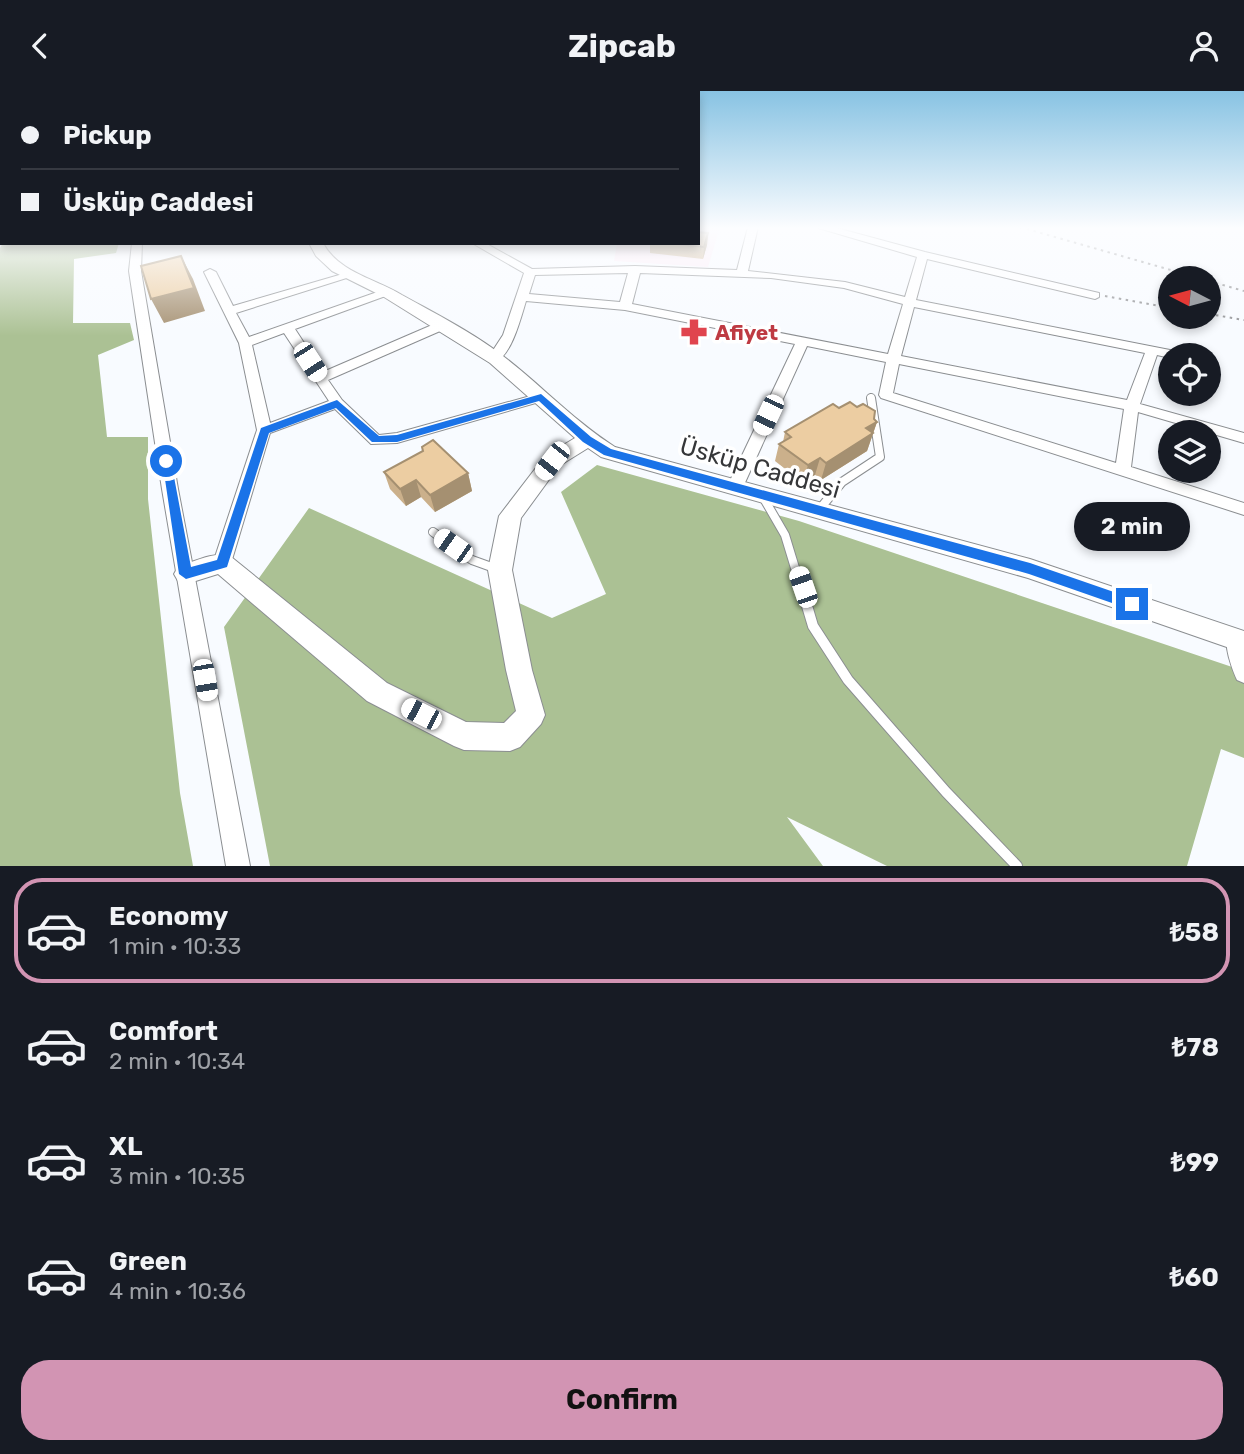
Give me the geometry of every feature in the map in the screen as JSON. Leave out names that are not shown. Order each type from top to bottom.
[{"type":"street","points":[[136,263],[186,574],[238,866]]},
{"type":"street","name":"Üsküp Caddesi","points":[[333,263],[350,275],[387,292],[495,358],[587,439],[608,452],[1030,569],[1239,641]]},
{"type":"street","points":[[514,263],[530,272],[635,269],[742,273],[845,285],[909,302],[1158,351]]},
{"type":"street","points":[[742,273],[744,263]]},
{"type":"street","points":[[921,263],[886,395],[1244,509]]},
{"type":"street","points":[[958,263],[1095,295]]},
{"type":"street","points":[[625,306],[635,269]]},
{"type":"street","points":[[210,272],[245,343],[264,431],[222,563]]},
{"type":"street","points":[[495,358],[509,335],[530,272]]},
{"type":"street","points":[[229,311],[350,275]]},
{"type":"street","points":[[245,343],[387,292]]},
{"type":"street","points":[[523,297],[625,306],[1132,406],[1244,438]]},
{"type":"street","points":[[321,378],[443,325]]},
{"type":"street","points":[[288,329],[337,403],[376,440],[397,438],[541,397]]},
{"type":"street","points":[[734,487],[802,343]]},
{"type":"street","points":[[1123,470],[1132,406],[1152,350]]},
{"type":"street","points":[[264,431],[337,403]]},
{"type":"street","points":[[222,563],[377,692],[464,736],[510,737],[531,715],[519,670],[500,570],[510,516],[552,461],[587,439]]},
{"type":"street","points":[[186,574],[222,563]]},
{"type":"street","points":[[1239,641],[1244,674]]},
{"type":"lane","points":[[818,511],[842,482],[880,457],[871,398]]},
{"type":"lane","points":[[763,497],[785,535],[813,626],[848,680],[946,792],[1017,866]]},
{"type":"lane","points":[[433,532],[472,560],[500,570]]},
{"type":"path","points":[[1222,285],[1244,291]]},
{"type":"path","points":[[1095,295],[1158,306]]},
{"type":"path","points":[[1222,316],[1244,320]]},
{"type":"shaded area","points":[[648,263],[709,263],[708,267]]},
{"type":"green space","points":[[0,263],[74,263],[73,323],[130,323],[134,340],[98,355],[107,437],[148,437],[148,499],[180,793],[193,866],[0,866]]},
{"type":"green space","points":[[597,465],[799,521],[1244,671],[1244,758],[1221,749],[1187,866],[887,866],[787,817],[823,866],[270,866],[224,627],[309,508],[552,618],[606,594],[561,492]]},
{"type":"building","points":[[184,263],[194,288],[151,299],[141,266]]},
{"type":"building","points":[[850,402],[857,407],[863,404],[875,411],[874,419],[877,422],[866,428],[873,433],[826,463],[820,458],[808,465],[779,444],[791,437],[785,432],[833,404],[839,408]]},
{"type":"building","points":[[433,440],[468,473],[430,495],[416,480],[400,489],[384,472],[423,451],[422,447]]},
{"type":"place","name":"Afiyet","points":[[694,332]]},
{"type":"route","points":[[166,461],[186,574],[222,563],[264,431],[337,403],[376,440],[397,438],[541,397],[587,439],[608,452],[1030,569],[1132,604]]}]
